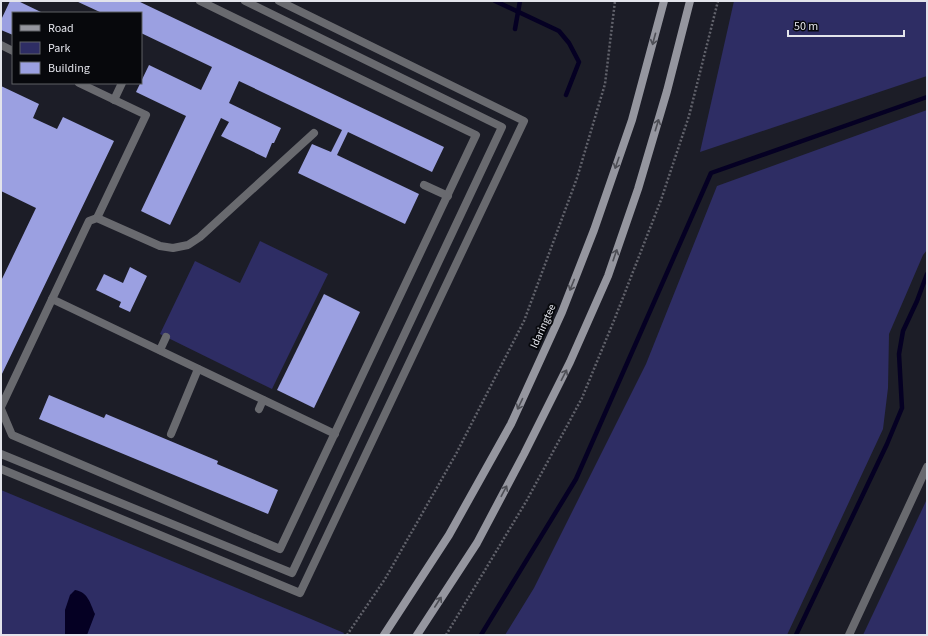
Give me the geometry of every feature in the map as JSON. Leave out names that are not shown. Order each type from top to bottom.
[{"type":"main road","name":"Idaringtee","points":[[384,635],[449,535],[507,431],[562,312],[594,230],[632,120],[664,1]]},
{"type":"main road","points":[[417,635],[477,543],[570,362],[608,276],[638,189],[667,91],[690,1]]},
{"type":"lane","points":[[81,84],[146,115],[97,218],[89,221],[1,408],[12,435],[280,549],[476,135],[200,1]]},
{"type":"lane","points":[[1,454],[292,573],[502,127],[245,1]]},
{"type":"lane","points":[[1,468],[300,593],[524,120],[279,1]]},
{"type":"lane","points":[[1,45],[12,50]]},
{"type":"lane","points":[[114,100],[122,84]]},
{"type":"lane","points":[[97,218],[160,246],[173,248],[188,245],[200,237],[314,133]]},
{"type":"lane","points":[[424,185],[448,196]]},
{"type":"lane","points":[[52,299],[335,434]]},
{"type":"lane","points":[[160,350],[166,337]]},
{"type":"lane","points":[[171,434],[198,369]]},
{"type":"lane","points":[[259,409],[263,400]]},
{"type":"lane","points":[[850,635],[927,467]]},
{"type":"path","points":[[348,635],[385,579],[448,468],[524,321],[577,178],[605,84],[615,1]]},
{"type":"path","points":[[446,635],[527,500],[582,398],[661,200],[689,116],[718,1]]},
{"type":"green space","points":[[734,1],[927,1],[927,76],[700,152]]},
{"type":"green space","points":[[927,110],[927,250],[923,255],[889,334],[888,388],[883,429],[787,635],[505,635],[534,588],[646,364],[717,186]]},
{"type":"green space","points":[[260,241],[328,274],[272,389],[160,334],[195,261],[240,283]]},
{"type":"green space","points":[[1,490],[344,633],[343,635],[1,635]]},
{"type":"green space","points":[[927,499],[927,635],[863,635]]},
{"type":"shaded area","points":[[75,590],[86,596],[95,614],[87,635],[65,635],[65,610],[70,595]]},
{"type":"building","points":[[10,1],[18,1],[41,12],[12,12],[12,35],[1,30],[1,20]]},
{"type":"building","points":[[76,1],[138,1],[444,147],[432,172],[348,132],[337,155],[419,194],[405,224],[298,173],[312,144],[331,152],[342,130],[239,81],[229,103],[281,128],[274,143],[272,143],[266,158],[221,136],[229,122],[221,118],[170,225],[141,211],[186,116],[136,92],[140,84],[142,84],[142,80],[149,65],[201,90],[212,67],[142,33],[142,12],[100,12]]},
{"type":"building","points":[[1,86],[39,104],[33,118],[57,129],[63,117],[114,141],[1,376],[1,281],[36,208],[1,191]]},
{"type":"building","points":[[130,267],[147,276],[130,312],[119,307],[121,302],[96,290],[104,274],[123,283]]},
{"type":"building","points":[[324,294],[360,312],[314,408],[277,390]]},
{"type":"building","points":[[49,395],[104,418],[106,414],[218,461],[217,464],[278,490],[268,514],[39,419]]},
{"type":"waterway","points":[[495,1],[559,31],[569,43],[579,62],[566,95]]},
{"type":"waterway","points":[[515,29],[520,1]]},
{"type":"waterway","points":[[481,635],[576,479],[711,173],[927,97]]},
{"type":"waterway","points":[[796,635],[887,444],[902,408],[899,354],[903,331],[917,301],[927,274]]}]
